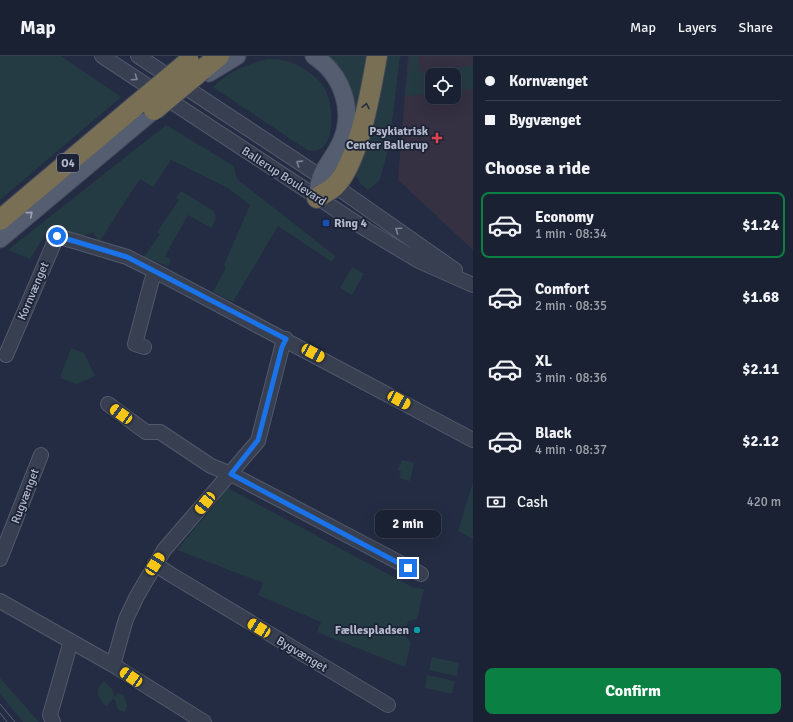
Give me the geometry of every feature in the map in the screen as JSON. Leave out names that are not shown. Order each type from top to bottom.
[{"type":"highway","name":"O4","points":[[0,220],[142,108],[193,62],[219,56]]},
{"type":"highway","points":[[317,198],[328,182],[345,170],[356,145],[362,126],[377,56]]},
{"type":"main road","points":[[193,62],[237,56]]},
{"type":"main road","points":[[314,56],[331,70],[338,80],[343,92],[347,117],[342,141],[328,182]]},
{"type":"main road","name":"O4","points":[[0,239],[142,108]]},
{"type":"street","name":"Ballerup Boulevard","points":[[102,56],[317,198],[413,257],[473,284]]},
{"type":"street","name":"Ballerup Boulevard","points":[[138,56],[328,182],[473,284]]},
{"type":"street","name":"Kornvænget","points":[[6,355],[57,236],[127,257],[155,270],[473,440]]},
{"type":"street","points":[[144,347],[135,344],[155,270]]},
{"type":"street","points":[[113,665],[126,619],[164,550],[231,474],[258,440],[282,347],[286,339]]},
{"type":"street","points":[[108,404],[146,432],[160,432],[211,466],[231,474],[422,574]]},
{"type":"street","name":"Rugvænget","points":[[0,559],[41,455]]},
{"type":"street","name":"Bygvænget","points":[[155,564],[388,706]]},
{"type":"street","points":[[0,601],[113,665],[204,722]]},
{"type":"street","points":[[53,722],[50,715],[71,641]]},
{"type":"shaded area","points":[[0,56],[61,56],[121,97],[0,200]]},
{"type":"shaded area","points":[[322,56],[372,56],[350,137]]},
{"type":"shaded area","points":[[384,56],[400,56],[389,146],[380,180],[368,190],[360,183],[355,174]]},
{"type":"shaded area","name":"Psykiatrisk Center Ballerup","points":[[408,56],[473,56],[473,250],[398,180]]},
{"type":"shaded area","points":[[410,56],[418,56],[419,73],[425,72],[425,95],[405,96]]},
{"type":"shaded area","points":[[268,59],[282,60],[296,65],[307,71],[324,87],[328,95],[330,105],[331,128],[324,146],[317,150],[307,150],[213,87],[219,81],[238,69]]},
{"type":"shaded area","points":[[473,65],[473,89],[461,90],[461,68],[453,68]]},
{"type":"shaded area","points":[[166,125],[234,166],[237,179],[335,256],[332,262],[278,226],[233,302],[213,292],[226,268],[224,265],[250,205],[228,188],[171,160],[153,187],[140,179],[99,242],[93,232],[81,237],[49,228],[30,259],[8,250]]},
{"type":"shaded area","points":[[181,191],[214,211],[216,218],[211,228],[188,215],[165,256],[171,260],[168,266],[144,257],[160,234],[157,232],[179,200],[176,198]]},
{"type":"shaded area","points":[[352,267],[364,274],[352,295],[340,288]]},
{"type":"shaded area","points":[[71,348],[84,353],[95,376],[77,384],[60,378]]},
{"type":"shaded area","points":[[402,460],[414,463],[410,481],[399,478],[401,471],[397,470]]},
{"type":"shaded area","points":[[473,482],[473,539],[458,531]]},
{"type":"shaded area","points":[[228,488],[412,587],[424,589],[417,619],[409,621],[404,628],[406,637],[411,642],[405,667],[317,632],[321,622],[258,595],[263,583],[177,550]]},
{"type":"shaded area","points":[[432,657],[459,663],[457,676],[429,670]]},
{"type":"shaded area","points":[[427,675],[455,681],[452,694],[425,688]]},
{"type":"shaded area","points":[[0,678],[39,722],[23,722],[0,694]]},
{"type":"shaded area","points":[[104,681],[112,689],[115,697],[118,693],[124,695],[127,706],[125,712],[118,710],[115,700],[112,699],[107,706],[101,701],[98,691],[99,687]]},
{"type":"tram line","points":[[0,704],[15,722]]},
{"type":"tram line","points":[[0,713],[7,722]]},
{"type":"place","name":"Psykiatrisk Center Ballerup","points":[[437,138]]},
{"type":"place","name":"Ring 4","points":[[326,223]]},
{"type":"place","name":"Fællespladsen","points":[[417,630]]},
{"type":"route","points":[[57,236],[127,257],[155,270],[226,309],[286,339],[282,347],[258,440],[231,474],[408,568]]}]
